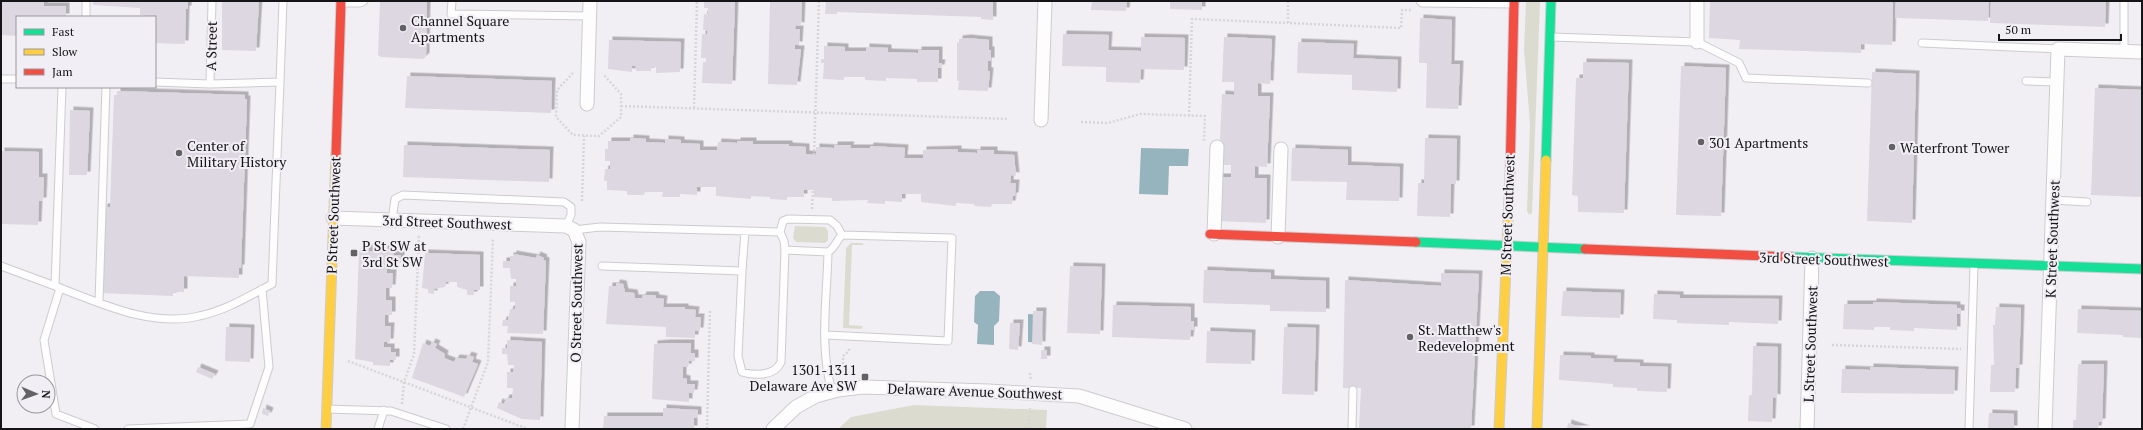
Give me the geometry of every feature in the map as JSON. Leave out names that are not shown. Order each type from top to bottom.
[{"type":"street","points":[[587,104],[590,1]]},
{"type":"street","points":[[1042,120],[1045,1]]},
{"type":"street","points":[[1537,429],[1551,1]]},
{"type":"street","points":[[1697,42],[1698,1]]},
{"type":"street","name":"P Street Southwest","points":[[326,429],[341,2]]},
{"type":"street","name":"M Street Southwest","points":[[1499,429],[1507,247],[1514,3]]},
{"type":"street","points":[[2058,49],[2142,52]]},
{"type":"street","name":"K Street Southwest","points":[[2045,429],[2058,49]]},
{"type":"street","points":[[1212,234],[1217,147]]},
{"type":"street","points":[[1278,237],[1281,149]]},
{"type":"street","name":"3rd Street Southwest","points":[[333,218],[567,227]]},
{"type":"street","name":"O Street Southwest","points":[[567,227],[579,242],[572,429]]},
{"type":"street","name":"3rd Street Southwest","points":[[1212,234],[1507,247],[2142,269]]},
{"type":"street","name":"L Street Southwest","points":[[1807,429],[1812,258]]},
{"type":"street","name":"Delaware Avenue Southwest","points":[[774,429],[796,407],[816,396],[832,391],[869,387],[1079,396],[1185,429]]},
{"type":"lane","points":[[86,1],[86,16]]},
{"type":"lane","name":"A Street","points":[[156,82],[210,84],[212,1]]},
{"type":"lane","points":[[1,266],[137,315],[159,319],[183,320],[207,314],[272,284],[283,1]]},
{"type":"lane","points":[[341,2],[360,4],[364,1]]},
{"type":"lane","points":[[452,1],[452,14],[590,16]]},
{"type":"lane","points":[[1420,1],[1422,3],[1514,3]]},
{"type":"lane","points":[[2124,1],[2124,52]]},
{"type":"lane","points":[[1550,37],[1697,42],[1739,63],[1746,78],[1868,83]]},
{"type":"lane","points":[[1922,42],[2058,49]]},
{"type":"lane","points":[[1,79],[16,79]]},
{"type":"lane","points":[[2026,81],[2057,82]]},
{"type":"lane","points":[[210,84],[280,82]]},
{"type":"lane","points":[[62,88],[58,287],[44,340],[56,414],[95,429]]},
{"type":"lane","points":[[99,302],[106,88]]},
{"type":"lane","points":[[392,220],[395,199],[403,195],[564,202],[571,206],[571,215],[567,227],[780,232]]},
{"type":"lane","points":[[2053,200],[2087,202]]},
{"type":"lane","points":[[745,231],[738,356],[742,372],[747,373],[772,373],[778,369],[781,362],[785,250],[784,241],[780,232],[783,221],[788,219],[830,220],[838,226],[842,235]]},
{"type":"lane","points":[[785,250],[828,252],[834,249],[842,235]]},
{"type":"lane","points":[[826,335],[948,341],[952,238],[842,235]]},
{"type":"lane","points":[[828,252],[826,371],[832,391]]},
{"type":"lane","points":[[1969,429],[1974,264]]},
{"type":"lane","points":[[602,266],[742,271]]},
{"type":"lane","points":[[128,429],[251,426],[269,367],[262,289]]},
{"type":"lane","points":[[1352,429],[1353,390]]},
{"type":"lane","points":[[326,409],[384,410],[446,429]]},
{"type":"lane","points":[[378,429],[384,410]]},
{"type":"path","points":[[694,108],[697,1]]},
{"type":"path","points":[[814,155],[819,1]]},
{"type":"path","points":[[1288,1],[1288,23]]},
{"type":"path","points":[[1189,116],[1192,19],[1401,28],[1402,10],[1418,10]]},
{"type":"path","points":[[621,106],[1009,119]]},
{"type":"path","points":[[1081,122],[1108,123],[1140,114],[1205,116]]},
{"type":"path","points":[[582,207],[584,136]]},
{"type":"path","points":[[812,219],[813,190]]},
{"type":"path","points":[[401,414],[404,382],[414,354],[419,232]]},
{"type":"path","points":[[463,429],[488,362],[493,235]]},
{"type":"path","points":[[707,429],[710,309]]},
{"type":"path","points":[[843,368],[843,356],[849,351],[850,337]]},
{"type":"path","points":[[1832,345],[1971,349]]},
{"type":"path","points":[[348,361],[528,429]]},
{"type":"shaded area","points":[[1526,1],[1540,1],[1532,213],[1529,215],[1527,211],[1530,124],[1524,50]]},
{"type":"shaded area","points":[[795,226],[825,227],[828,231],[828,240],[825,243],[796,242],[793,238]]},
{"type":"shaded area","points":[[851,243],[862,243],[864,245],[852,245],[849,325],[863,326],[861,329],[843,328],[846,248]]},
{"type":"shaded area","points":[[914,405],[1047,410],[1046,429],[838,429],[851,417]]},
{"type":"water","points":[[1141,148],[1189,149],[1188,166],[1169,166],[1168,195],[1139,194]]},
{"type":"water","points":[[980,291],[994,291],[1000,296],[999,321],[994,326],[994,345],[977,344],[978,325],[974,322],[975,296]]},
{"type":"water","points":[[1028,314],[1043,315],[1042,343],[1028,342]]},
{"type":"building","points":[[1,1],[44,1],[44,6],[66,6],[66,16],[16,16],[16,36],[1,35]]},
{"type":"building","points":[[93,1],[188,1],[188,9],[186,9],[185,44],[156,43],[156,16],[140,15],[140,8],[93,5]]},
{"type":"building","points":[[222,1],[259,1],[256,51],[222,50]]},
{"type":"building","name":"Channel Square Apartments","points":[[380,1],[427,1],[426,56],[423,59],[381,57],[378,55]]},
{"type":"building","points":[[704,1],[735,1],[732,84],[702,83],[703,62],[706,62],[706,58],[701,58],[702,34],[707,34],[707,30],[703,30],[704,14],[708,15],[708,8],[704,8]]},
{"type":"building","points":[[770,1],[802,2],[801,26],[796,25],[795,29],[800,29],[799,45],[795,45],[795,49],[801,49],[797,85],[768,84]]},
{"type":"building","points":[[826,1],[993,1],[993,20],[981,19],[981,17],[837,12],[837,14],[825,14]]},
{"type":"building","points":[[1092,1],[1127,1],[1126,11],[1091,10]]},
{"type":"building","points":[[1170,1],[1202,1],[1202,10],[1170,9]]},
{"type":"building","points":[[1710,1],[1893,1],[1892,45],[1861,44],[1861,53],[1739,49],[1740,40],[1709,38]]},
{"type":"building","points":[[1896,1],[1989,1],[1988,21],[1895,18]]},
{"type":"building","points":[[1991,1],[2106,1],[2105,27],[1990,23]]},
{"type":"building","points":[[1420,18],[1452,20],[1451,64],[1460,64],[1458,109],[1426,108],[1427,63],[1419,63]]},
{"type":"building","points":[[1063,34],[1109,35],[1108,50],[1141,51],[1141,37],[1185,38],[1184,70],[1141,69],[1140,83],[1106,82],[1106,67],[1062,66]]},
{"type":"building","points":[[1224,37],[1272,39],[1270,84],[1258,83],[1258,96],[1270,96],[1267,167],[1255,166],[1255,178],[1267,178],[1266,223],[1217,221],[1219,177],[1231,177],[1231,165],[1219,165],[1222,94],[1234,95],[1234,82],[1222,82]]},
{"type":"building","points":[[967,38],[989,40],[991,61],[988,61],[988,71],[990,71],[988,91],[958,90],[957,42],[959,43],[959,39]]},
{"type":"building","points":[[609,40],[681,42],[680,72],[656,73],[656,67],[651,67],[651,71],[636,71],[636,66],[632,66],[632,72],[608,69]]},
{"type":"building","points":[[1298,42],[1354,44],[1353,58],[1398,60],[1397,92],[1352,90],[1352,75],[1297,73]]},
{"type":"building","points":[[824,46],[845,47],[845,51],[866,51],[866,47],[888,48],[888,52],[918,53],[918,50],[939,50],[939,63],[942,63],[941,68],[938,68],[938,82],[917,82],[917,79],[886,78],[886,81],[865,80],[865,77],[844,77],[844,80],[823,79],[824,63],[821,63],[821,59],[824,59]]},
{"type":"building","points":[[1583,62],[1629,63],[1624,213],[1578,212],[1578,196],[1572,195],[1576,78],[1583,78]]},
{"type":"building","name":"301 Apartments","points":[[1681,66],[1726,68],[1721,216],[1676,215]]},
{"type":"building","name":"Waterfront Tower","points":[[1872,72],[1916,74],[1912,223],[1867,221]]},
{"type":"building","points":[[407,76],[552,81],[551,113],[405,108]]},
{"type":"building","points":[[2095,88],[2142,90],[2142,197],[2091,195]]},
{"type":"building","name":"Center of Military History","points":[[117,91],[245,95],[245,99],[247,99],[241,268],[239,268],[239,278],[184,276],[184,292],[173,292],[173,296],[101,293],[104,207],[110,207],[114,95],[117,95]]},
{"type":"building","points":[[70,110],[90,111],[87,175],[69,175]]},
{"type":"building","points":[[630,138],[646,139],[646,142],[665,143],[665,139],[681,140],[681,143],[700,144],[700,150],[717,150],[718,142],[737,143],[737,141],[753,141],[753,144],[789,144],[789,146],[806,147],[806,154],[816,155],[816,147],[834,148],[834,145],[851,145],[850,148],[870,148],[870,146],[905,148],[904,158],[923,158],[923,150],[958,149],[958,152],[977,153],[977,150],[994,150],[994,154],[1014,155],[1016,176],[1011,175],[1010,183],[1016,183],[1015,196],[1013,196],[1012,204],[992,204],[991,207],[974,206],[974,204],[956,203],[956,206],[921,202],[921,194],[902,194],[902,202],[885,201],[885,204],[867,203],[868,200],[832,201],[832,198],[814,197],[814,190],[804,190],[804,197],[787,197],[787,200],[770,199],[770,197],[751,196],[751,199],[716,196],[716,187],[697,187],[697,195],[680,194],[680,197],[662,197],[663,192],[645,192],[644,195],[627,195],[627,191],[607,190],[607,181],[604,181],[605,169],[610,169],[610,161],[605,161],[605,149],[608,149],[608,141],[630,141]]},
{"type":"building","points":[[1425,138],[1457,139],[1456,184],[1451,184],[1450,217],[1417,216],[1418,183],[1424,183]]},
{"type":"building","points":[[404,145],[550,150],[549,182],[403,177]]},
{"type":"building","points":[[1292,148],[1348,150],[1348,165],[1400,167],[1399,201],[1346,200],[1347,182],[1291,181]]},
{"type":"building","points":[[1,151],[39,152],[39,177],[44,177],[43,201],[39,201],[38,225],[1,224]]},
{"type":"building","points":[[361,248],[369,248],[369,251],[384,252],[384,249],[392,249],[394,255],[401,255],[401,263],[394,262],[394,267],[387,267],[387,273],[393,273],[392,288],[386,288],[386,300],[392,300],[392,315],[385,315],[385,326],[391,326],[390,342],[384,342],[384,347],[391,347],[391,352],[396,352],[396,360],[390,360],[390,366],[373,365],[373,362],[355,359],[359,251]]},
{"type":"building","points":[[425,253],[480,255],[480,290],[474,290],[474,295],[467,295],[467,290],[457,287],[457,282],[446,282],[445,287],[434,289],[434,294],[428,293],[428,289],[422,288]]},
{"type":"building","points":[[513,254],[536,258],[537,255],[544,258],[543,260],[546,261],[543,334],[507,333],[508,326],[502,326],[503,320],[508,320],[510,309],[515,309],[515,302],[510,302],[510,286],[516,286],[516,279],[511,279],[510,268],[503,268],[503,261],[510,261],[510,256],[513,256]]},
{"type":"building","points":[[1070,266],[1102,267],[1100,334],[1067,333]]},
{"type":"building","points":[[1204,270],[1271,273],[1271,279],[1326,281],[1326,312],[1270,311],[1270,305],[1203,303]]},
{"type":"building","name":"St. Matthew's Redevelopment","points":[[1441,273],[1479,274],[1471,429],[1359,429],[1361,388],[1343,388],[1345,280],[1441,286]]},
{"type":"building","points":[[616,283],[623,284],[625,292],[634,293],[635,298],[642,298],[643,295],[655,295],[656,298],[664,299],[663,307],[685,307],[685,309],[696,310],[695,317],[701,317],[700,331],[695,331],[695,338],[666,337],[666,327],[606,324],[609,286],[616,286]]},
{"type":"building","points":[[1563,291],[1621,293],[1620,318],[1561,316]]},
{"type":"building","points":[[1654,294],[1680,295],[1680,298],[1779,299],[1778,324],[1729,322],[1729,325],[1677,323],[1677,320],[1653,319]]},
{"type":"building","points":[[1873,302],[1957,305],[1957,308],[1961,308],[1961,314],[1957,314],[1957,330],[1914,328],[1914,331],[1890,330],[1890,327],[1874,327],[1874,330],[1843,329],[1844,304],[1873,304]]},
{"type":"building","points":[[1113,305],[1191,307],[1191,321],[1194,321],[1194,330],[1191,330],[1190,340],[1112,337]]},
{"type":"building","points":[[1996,307],[2021,308],[2019,368],[2016,368],[2015,392],[1990,392],[1991,365],[1994,365],[1993,325],[1995,325]]},
{"type":"building","points":[[2078,309],[2142,311],[2142,338],[2123,337],[2123,335],[2077,333]]},
{"type":"building","points":[[1033,311],[1043,311],[1042,345],[1032,344]]},
{"type":"building","points":[[1010,323],[1020,323],[1018,350],[1009,349]]},
{"type":"building","points":[[226,327],[251,328],[250,362],[225,361]]},
{"type":"building","points":[[1284,327],[1316,328],[1314,395],[1282,394]]},
{"type":"building","points":[[1207,331],[1252,333],[1251,364],[1206,363]]},
{"type":"building","points":[[507,340],[542,342],[540,420],[522,419],[497,408],[499,402],[504,404],[506,398],[512,398],[513,388],[507,388],[507,372],[513,372],[514,365],[508,365],[507,354],[502,354],[502,348],[507,348]]},
{"type":"building","points":[[432,342],[437,344],[435,348],[445,354],[444,358],[454,362],[456,358],[466,359],[468,355],[474,357],[472,362],[478,364],[464,397],[412,378],[423,343],[430,346]]},
{"type":"building","points":[[691,343],[691,353],[695,353],[695,361],[689,361],[688,367],[683,367],[683,378],[687,379],[687,384],[695,384],[694,393],[689,393],[689,402],[652,399],[654,344]]},
{"type":"building","points":[[1753,346],[1778,347],[1777,398],[1773,397],[1772,422],[1748,421],[1749,395],[1752,395]]},
{"type":"building","points":[[1041,350],[1047,350],[1047,359],[1041,359]]},
{"type":"building","points":[[1560,355],[1591,356],[1591,358],[1614,359],[1613,362],[1640,363],[1640,366],[1668,367],[1667,392],[1637,391],[1637,388],[1613,387],[1613,384],[1559,380]]},
{"type":"building","points":[[2078,364],[2104,364],[2102,422],[2099,422],[2098,429],[2073,429],[2073,420],[2076,420]]},
{"type":"building","points":[[198,367],[215,374],[212,379],[196,372]]},
{"type":"building","points":[[1870,367],[1955,370],[1954,394],[1841,393],[1842,369],[1870,370]]},
{"type":"building","points":[[263,408],[270,411],[268,416],[262,414]]},
{"type":"building","points":[[663,408],[698,410],[698,418],[694,418],[694,429],[603,429],[604,416],[663,416]]},
{"type":"building","points":[[1989,413],[2014,414],[2014,429],[1988,429]]},
{"type":"building","points":[[1568,423],[1586,429],[1567,429]]},
{"type":"traffic: fast","points":[[1546,160],[1551,1]]},
{"type":"traffic: fast","points":[[1416,242],[1585,249]]},
{"type":"traffic: fast","points":[[1792,257],[2142,269]]},
{"type":"traffic: slow","points":[[326,429],[336,154]]},
{"type":"traffic: slow","points":[[1537,429],[1546,160]]},
{"type":"traffic: slow","points":[[1499,429],[1510,175]]},
{"type":"traffic: jam","points":[[336,154],[341,1]]},
{"type":"traffic: jam","points":[[1510,175],[1514,1]]},
{"type":"traffic: jam","points":[[1210,234],[1416,242]]},
{"type":"traffic: jam","points":[[1585,249],[1792,257]]},
{"type":"place","name":"Channel Square Apartments","points":[[403,28]]},
{"type":"place","name":"301 Apartments","points":[[1701,142]]},
{"type":"place","name":"Waterfront Tower","points":[[1892,147]]},
{"type":"place","name":"Center of Military History","points":[[179,153]]},
{"type":"place","name":"P St SW at 3rd St SW","points":[[354,253]]},
{"type":"place","name":"St. Matthew's Redevelopment","points":[[1410,337]]},
{"type":"place","name":"1301-1311 Delaware Ave SW","points":[[865,377]]}]
